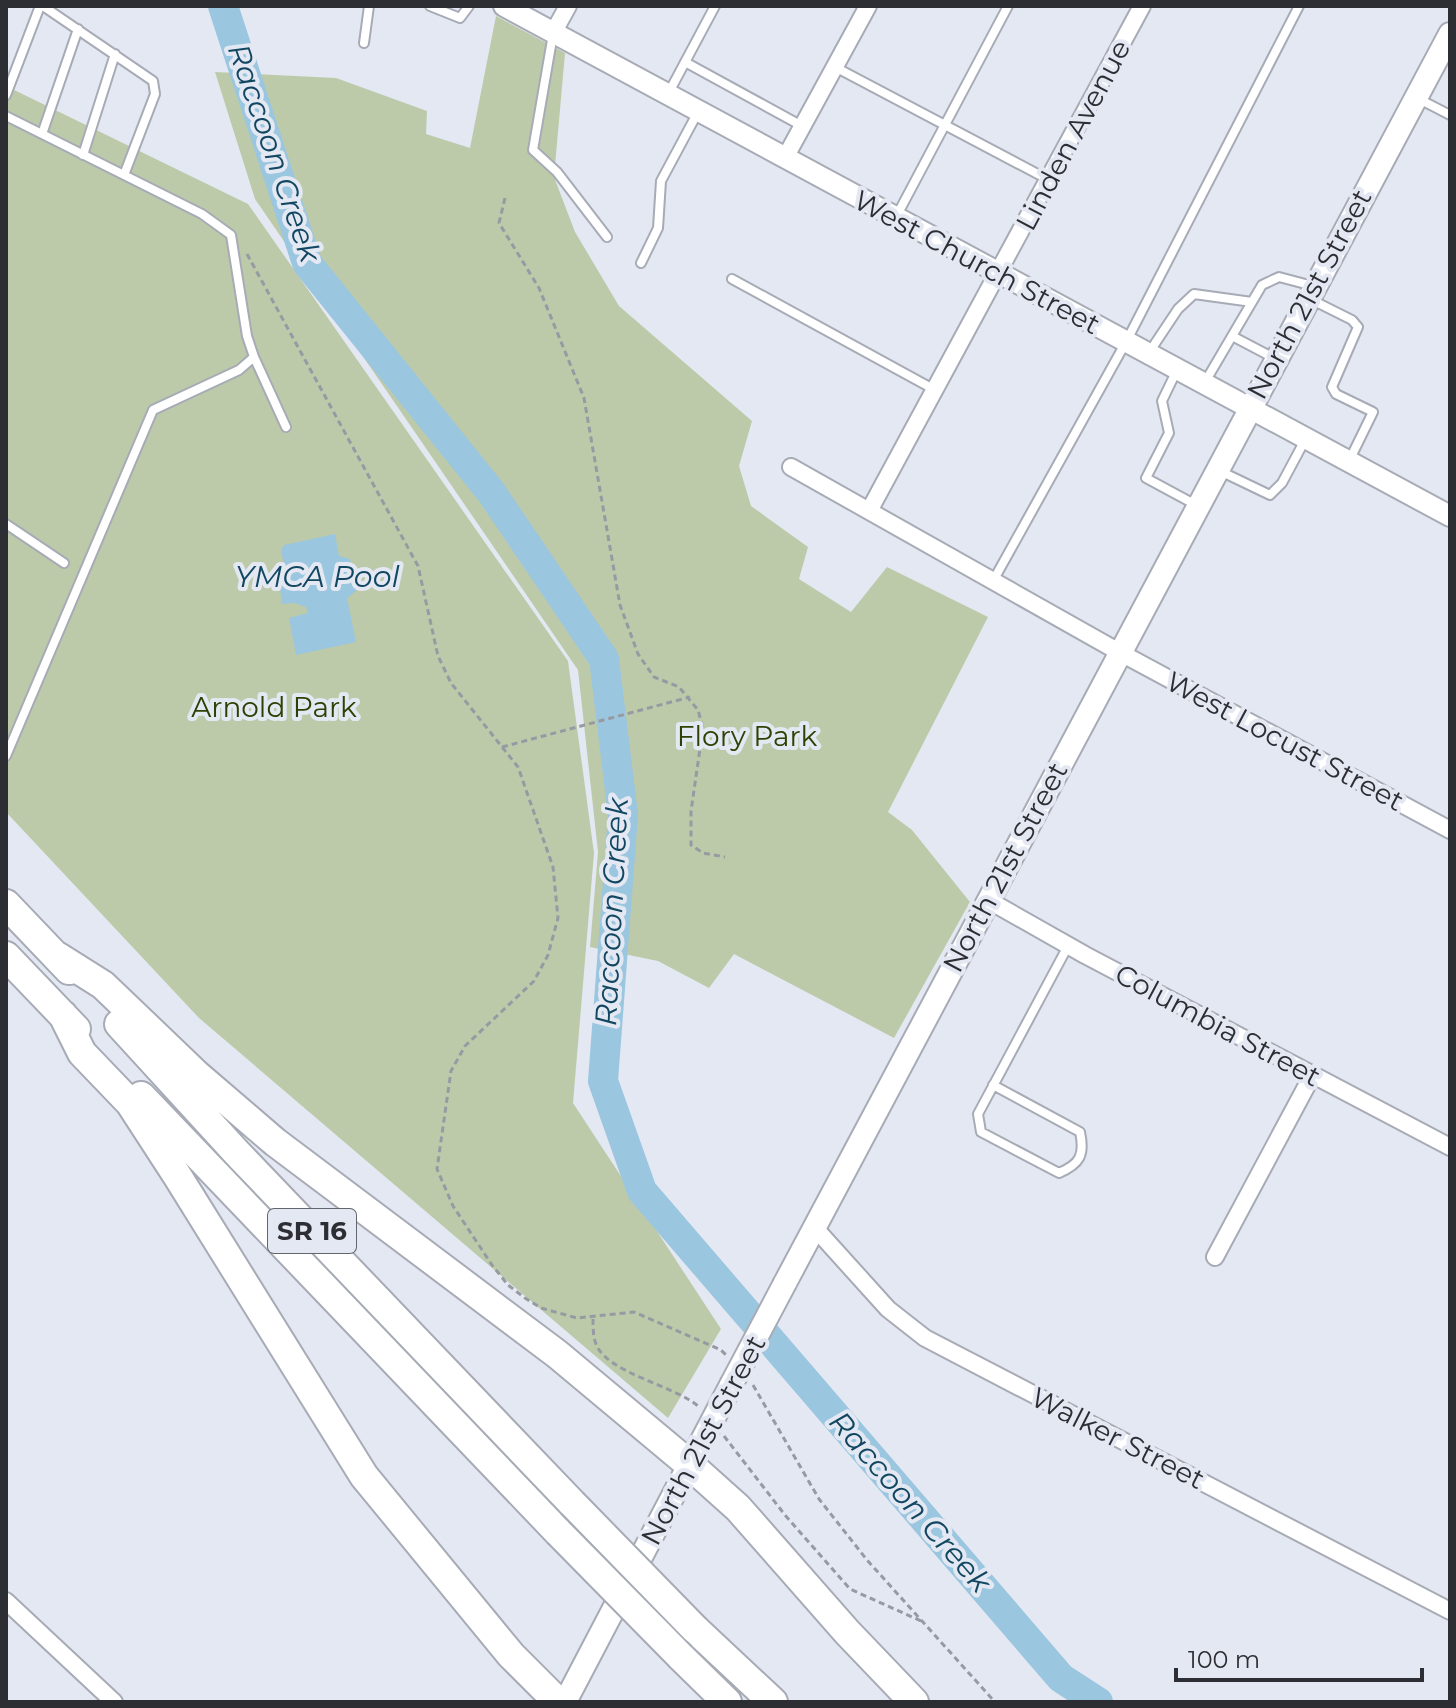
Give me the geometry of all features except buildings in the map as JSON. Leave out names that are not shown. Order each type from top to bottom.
[{"type":"highway","name":"SR 16","points":[[6,904],[237,1153],[572,1503],[695,1629],[773,1702]]},
{"type":"highway","name":"SR 16","points":[[6,956],[558,1532],[727,1702]]},
{"type":"highway","points":[[57,956],[103,985],[197,1075],[275,1142],[557,1354],[690,1465],[738,1508],[847,1632],[914,1702]]},
{"type":"highway","points":[[63,1015],[82,1053],[130,1103],[364,1476],[511,1655],[558,1702]]},
{"type":"main road","name":"North 21st Street","points":[[565,1702],[713,1419],[741,1384],[785,1283],[814,1227],[1450,34]]},
{"type":"street","name":"West Church Street","points":[[504,6],[1450,516]]},
{"type":"street","points":[[553,33],[568,6]]},
{"type":"street","points":[[785,158],[868,6]]},
{"type":"street","name":"Linden Avenue","points":[[869,511],[1142,6]]},
{"type":"street","name":"West Locust Street","points":[[791,467],[1119,652],[1450,830]]},
{"type":"street","name":"Columbia Street","points":[[988,900],[1068,946],[1450,1147]]},
{"type":"street","points":[[1215,1257],[1313,1074]]},
{"type":"street","name":"Walker Street","points":[[814,1227],[888,1309],[925,1338],[1450,1611]]},
{"type":"street","points":[[6,1601],[114,1702]]},
{"type":"lane","points":[[6,95],[42,6],[153,81],[155,94],[124,175]]},
{"type":"lane","points":[[364,43],[369,6]]},
{"type":"lane","points":[[430,6],[460,18],[469,6]]},
{"type":"lane","points":[[668,95],[715,6]]},
{"type":"lane","points":[[896,218],[1008,6]]},
{"type":"lane","points":[[993,581],[1126,342],[1299,6]]},
{"type":"lane","points":[[42,134],[78,29]]},
{"type":"lane","points":[[553,33],[533,150],[557,172],[607,237]]},
{"type":"lane","points":[[83,155],[115,54]]},
{"type":"lane","points":[[685,62],[803,126]]},
{"type":"lane","points":[[835,67],[1049,180]]},
{"type":"lane","points":[[1416,97],[1450,115]]},
{"type":"lane","points":[[641,263],[658,228],[661,181],[698,111]]},
{"type":"lane","points":[[6,116],[202,214],[231,235],[247,336],[286,427]]},
{"type":"lane","points":[[1204,384],[1262,285],[1279,277],[1311,292],[1358,327],[1332,387],[1336,394],[1373,412],[1349,462]]},
{"type":"lane","points":[[732,279],[936,390]]},
{"type":"lane","points":[[1148,354],[1178,309],[1194,294],[1252,302]]},
{"type":"lane","points":[[1232,336],[1275,358]]},
{"type":"lane","points":[[6,756],[153,410],[239,370],[254,357]]},
{"type":"lane","points":[[1177,370],[1162,401],[1169,433],[1146,478],[1196,506]]},
{"type":"lane","points":[[1216,469],[1270,495],[1282,483],[1305,439]]},
{"type":"lane","points":[[6,524],[64,563]]},
{"type":"lane","points":[[993,1085],[1080,1132],[1084,1150],[1075,1166],[1059,1173],[981,1132],[978,1114],[993,1085],[1068,946]]},
{"type":"path","points":[[505,198],[499,223],[539,288],[584,398],[620,605],[633,642],[654,677],[690,697],[703,728],[691,811],[691,845],[703,853],[725,857]]},
{"type":"path","points":[[231,235],[252,261],[418,566],[438,656],[451,683],[518,767],[553,867],[558,918],[548,955],[534,981],[465,1046],[451,1071],[437,1169],[453,1206],[508,1285],[541,1308],[593,1319],[634,1312],[721,1350],[731,1361]]},
{"type":"path","points":[[502,747],[690,697]]},
{"type":"path","points":[[593,1319],[595,1342],[617,1366],[676,1390],[713,1419],[785,1515],[850,1589],[924,1622]]},
{"type":"path","points":[[741,1384],[761,1393],[819,1499],[867,1560],[995,1702]]},
{"type":"green space","name":"Flory Park","points":[[496,16],[565,53],[554,177],[575,232],[619,306],[752,421],[739,466],[751,506],[808,547],[799,579],[851,612],[887,567],[988,617],[888,812],[912,830],[970,902],[894,1038],[734,954],[709,988],[658,961],[590,947],[598,852],[578,670],[255,199],[215,72],[336,78],[427,111],[426,134],[470,148]]},
{"type":"green space","name":"Arnold Park","points":[[6,86],[248,204],[568,661],[594,853],[573,1103],[721,1329],[668,1418],[199,1018],[6,812]]},
{"type":"water","name":"YMCA Pool","points":[[335,534],[339,556],[350,559],[356,591],[347,598],[356,642],[296,655],[289,618],[308,613],[306,607],[294,603],[282,604],[279,581],[286,576],[281,550],[284,545]]},
{"type":"waterway","name":"Raccoon Creek","points":[[223,6],[307,263],[491,492],[604,659],[623,815],[603,1081],[642,1191],[1061,1678],[1098,1702]]}]
